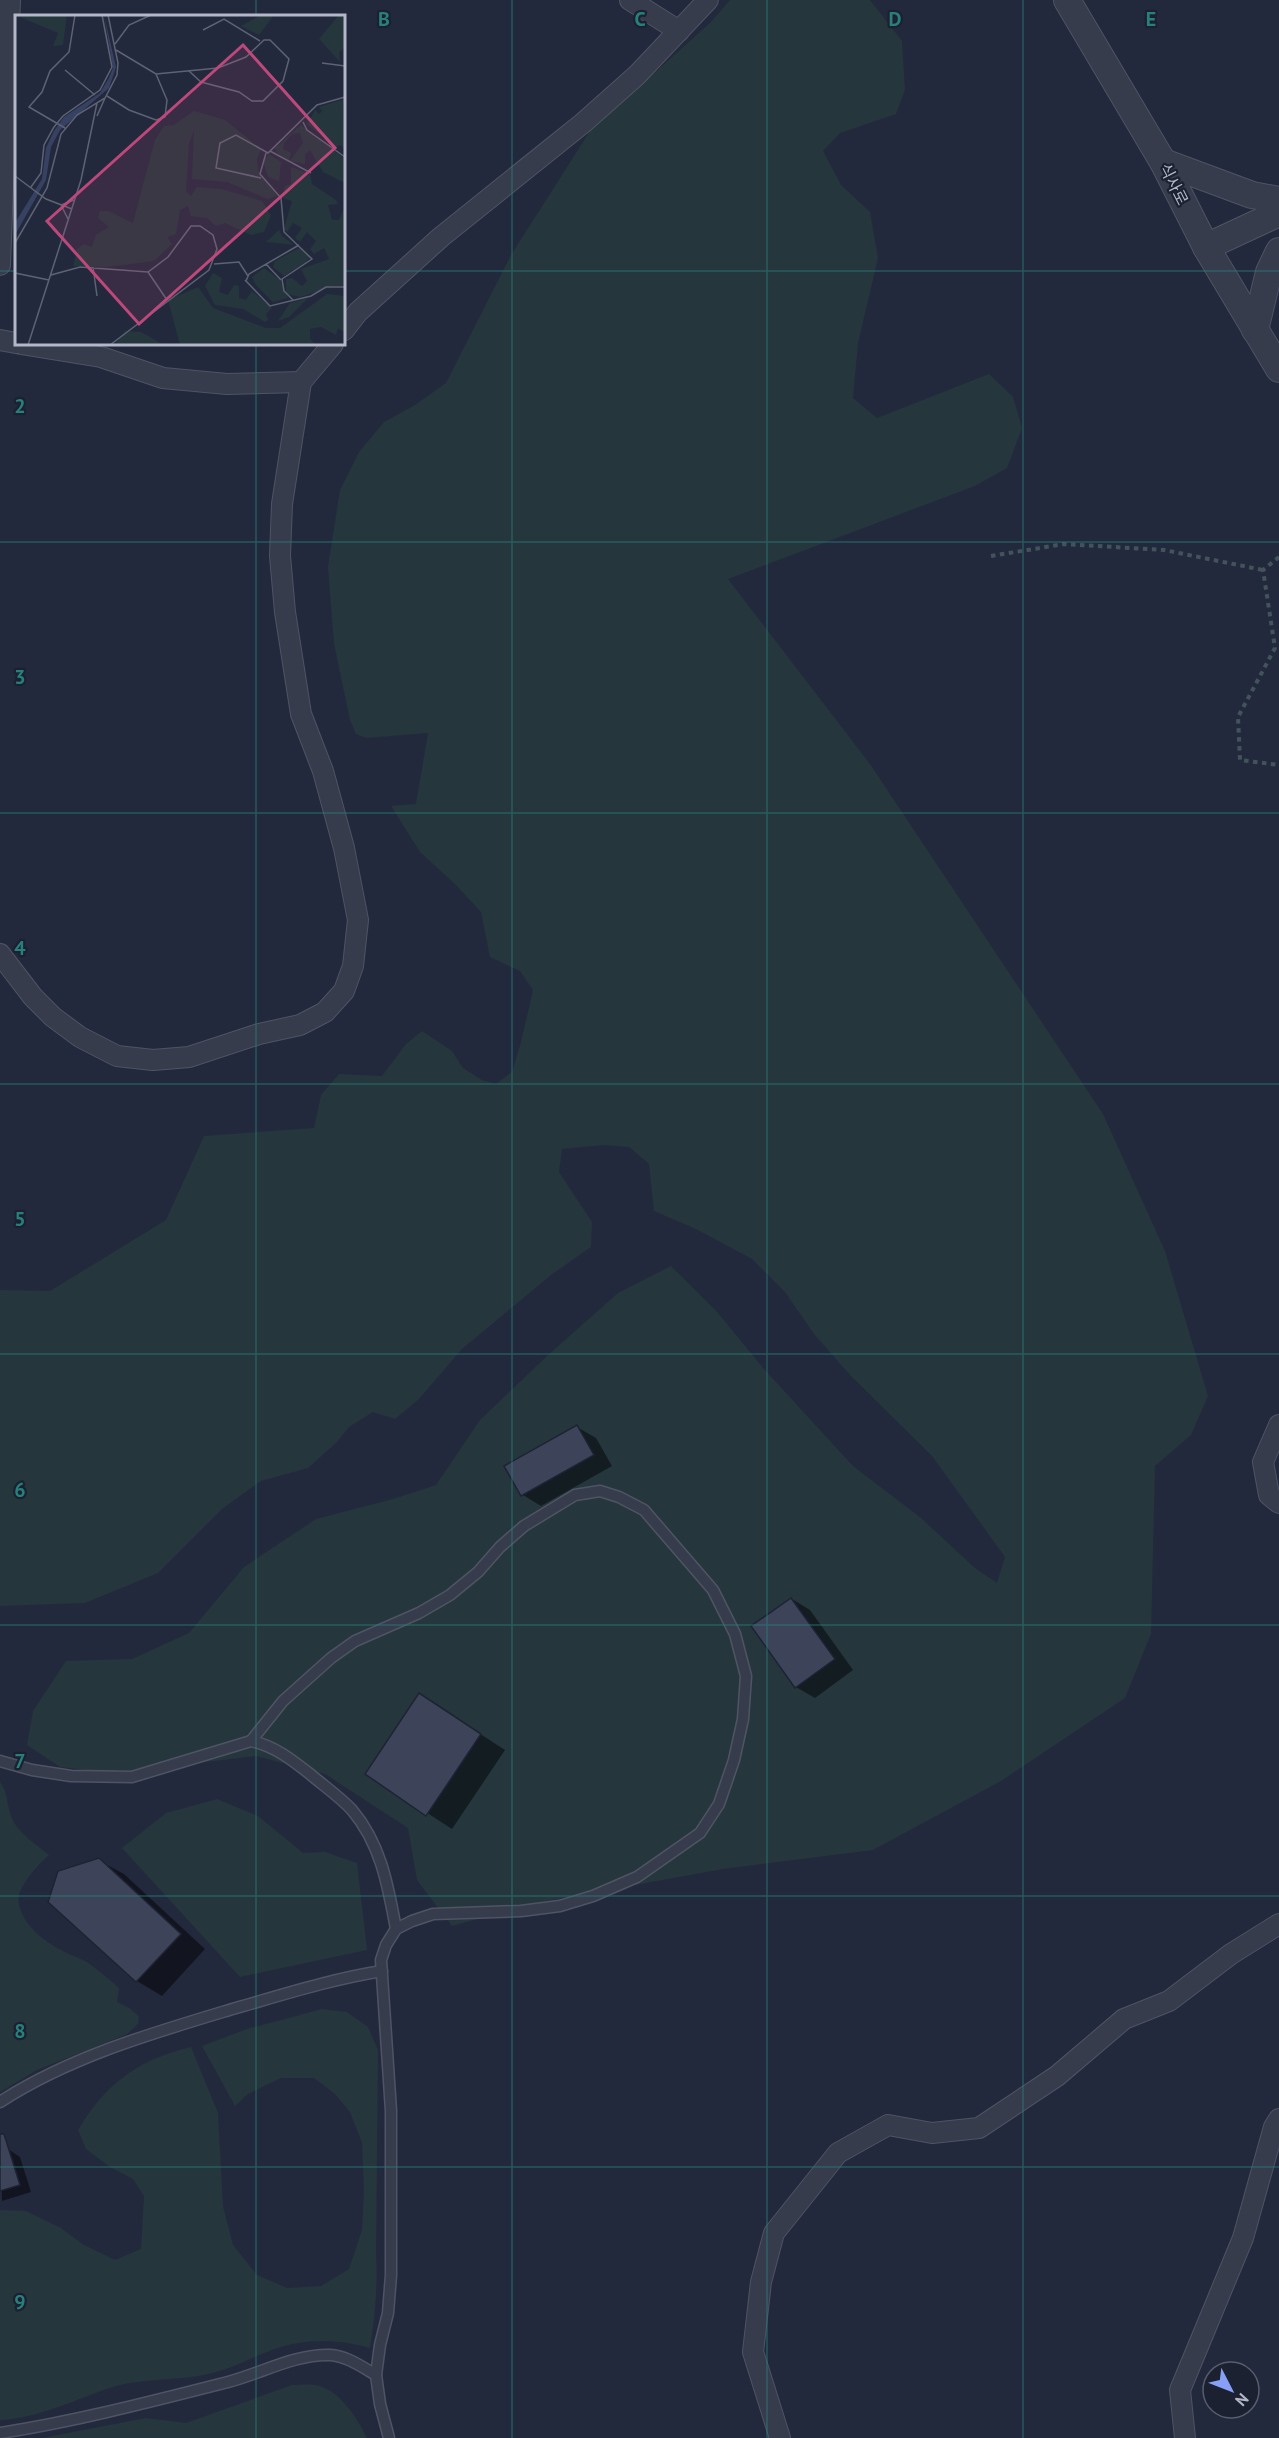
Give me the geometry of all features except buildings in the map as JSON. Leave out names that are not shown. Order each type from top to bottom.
[{"type":"street","points":[[0,265],[10,0]]},
{"type":"street","points":[[630,0],[679,31]]},
{"type":"street","points":[[345,329],[358,312],[441,237],[583,123],[637,75],[708,0]]},
{"type":"street","name":"식사로","points":[[1067,0],[1163,162],[1206,247],[1279,369]]},
{"type":"street","points":[[1163,162],[1252,195],[1279,200]]},
{"type":"street","points":[[1206,247],[1279,213]]},
{"type":"street","points":[[1255,330],[1269,272],[1279,250]]},
{"type":"street","points":[[0,340],[15,342]]},
{"type":"street","points":[[31,345],[102,357],[163,378],[227,384],[301,382]]},
{"type":"street","points":[[0,954],[33,997],[52,1017],[80,1037],[117,1056],[153,1060],[189,1057],[259,1034],[300,1025],[325,1012],[344,991],[353,966],[358,920],[344,848],[323,771],[301,714],[285,612],[280,556],[282,504],[301,382],[332,345]]},
{"type":"street","points":[[1279,1425],[1263,1462],[1269,1495],[1279,1503]]},
{"type":"street","points":[[780,2438],[753,2352],[761,2282],[774,2233],[838,2153],[888,2125],[932,2133],[979,2128],[1057,2076],[1124,2019],[1169,2001],[1231,1954],[1279,1924]]},
{"type":"street","points":[[1185,2438],[1180,2390],[1243,2238],[1274,2127],[1279,2119]]},
{"type":"lane","points":[[251,1741],[283,1701],[331,1658],[355,1641],[450,1595],[478,1572],[500,1547],[524,1526],[574,1495],[600,1491],[619,1497],[644,1510],[713,1590],[735,1634],[746,1676],[743,1719],[734,1760],[719,1804],[700,1833],[637,1877],[593,1896],[560,1906],[521,1911],[433,1914],[396,1929],[386,1945],[381,1960],[391,2111],[391,2275],[388,2313],[376,2375],[380,2404],[389,2438]]},
{"type":"lane","points":[[0,1761],[32,1770],[71,1776],[132,1778],[251,1741],[264,1744],[285,1754],[351,1810],[369,1836],[382,1863],[396,1929]]},
{"type":"lane","points":[[0,2102],[28,2084],[143,2036],[340,1977],[382,1971]]},
{"type":"lane","points":[[0,2433],[231,2381],[300,2358],[331,2355],[349,2360],[376,2375]]},
{"type":"path","points":[[991,556],[1064,544],[1164,550],[1263,570]]},
{"type":"path","points":[[1263,570],[1279,557]]},
{"type":"path","points":[[1263,570],[1275,648],[1238,717],[1240,760],[1279,765]]},
{"type":"shaded area","points":[[730,0],[870,0],[902,41],[905,90],[896,114],[840,133],[823,151],[841,185],[870,212],[878,258],[858,343],[853,398],[877,418],[989,374],[1013,397],[1022,428],[1007,468],[975,486],[728,579],[870,764],[1103,1114],[1165,1251],[1208,1396],[1191,1435],[1155,1466],[1151,1634],[1125,1698],[1001,1781],[873,1850],[723,1869],[536,1903],[452,1926],[417,1880],[408,1828],[325,1774],[256,1756],[112,1773],[60,1767],[27,1745],[33,1711],[66,1661],[132,1659],[189,1633],[244,1567],[316,1519],[436,1485],[480,1420],[547,1356],[618,1293],[671,1266],[718,1313],[764,1369],[853,1466],[921,1518],[975,1568],[997,1583],[1005,1557],[932,1456],[850,1375],[814,1334],[785,1292],[752,1259],[696,1229],[654,1211],[649,1164],[629,1147],[603,1145],[562,1149],[559,1172],[592,1222],[591,1247],[551,1275],[462,1349],[419,1399],[395,1419],[373,1412],[349,1427],[337,1442],[308,1468],[261,1481],[222,1509],[158,1573],[85,1603],[0,1606],[0,1290],[50,1291],[166,1220],[204,1136],[314,1128],[321,1095],[339,1074],[382,1076],[406,1044],[422,1031],[452,1051],[463,1068],[482,1080],[496,1084],[512,1072],[533,990],[520,971],[490,957],[481,912],[420,852],[391,806],[416,804],[428,733],[366,738],[356,734],[350,720],[334,644],[328,567],[340,490],[359,452],[384,422],[415,405],[446,383],[511,255],[590,131],[711,22]]},
{"type":"shaded area","points":[[0,1782],[5,1791],[10,1813],[19,1829],[49,1855],[31,1874],[19,1895],[24,1918],[48,1942],[87,1962],[111,1981],[119,1988],[117,2002],[139,2016],[138,2024],[127,2034],[37,2070],[0,2092]]},
{"type":"shaded area","points":[[217,1799],[258,1816],[303,1853],[325,1852],[357,1863],[367,1950],[240,1977],[122,1848],[166,1813]]},
{"type":"shaded area","points":[[322,2009],[347,2012],[368,2027],[378,2050],[377,2279],[370,2348],[321,2341],[297,2343],[272,2350],[216,2372],[124,2384],[44,2412],[0,2420],[0,2210],[26,2211],[61,2228],[84,2245],[115,2260],[141,2249],[144,2196],[133,2179],[110,2167],[86,2149],[78,2130],[100,2099],[112,2087],[125,2076],[155,2059],[191,2047],[218,2113],[223,2206],[233,2245],[257,2275],[287,2288],[321,2286],[349,2269],[362,2230],[364,2192],[362,2143],[350,2112],[335,2094],[314,2078],[281,2078],[248,2094],[235,2106],[202,2046],[247,2029]]},
{"type":"shaded area","points":[[292,2385],[316,2385],[333,2393],[347,2406],[367,2438],[42,2438],[146,2418],[186,2423]]}]
